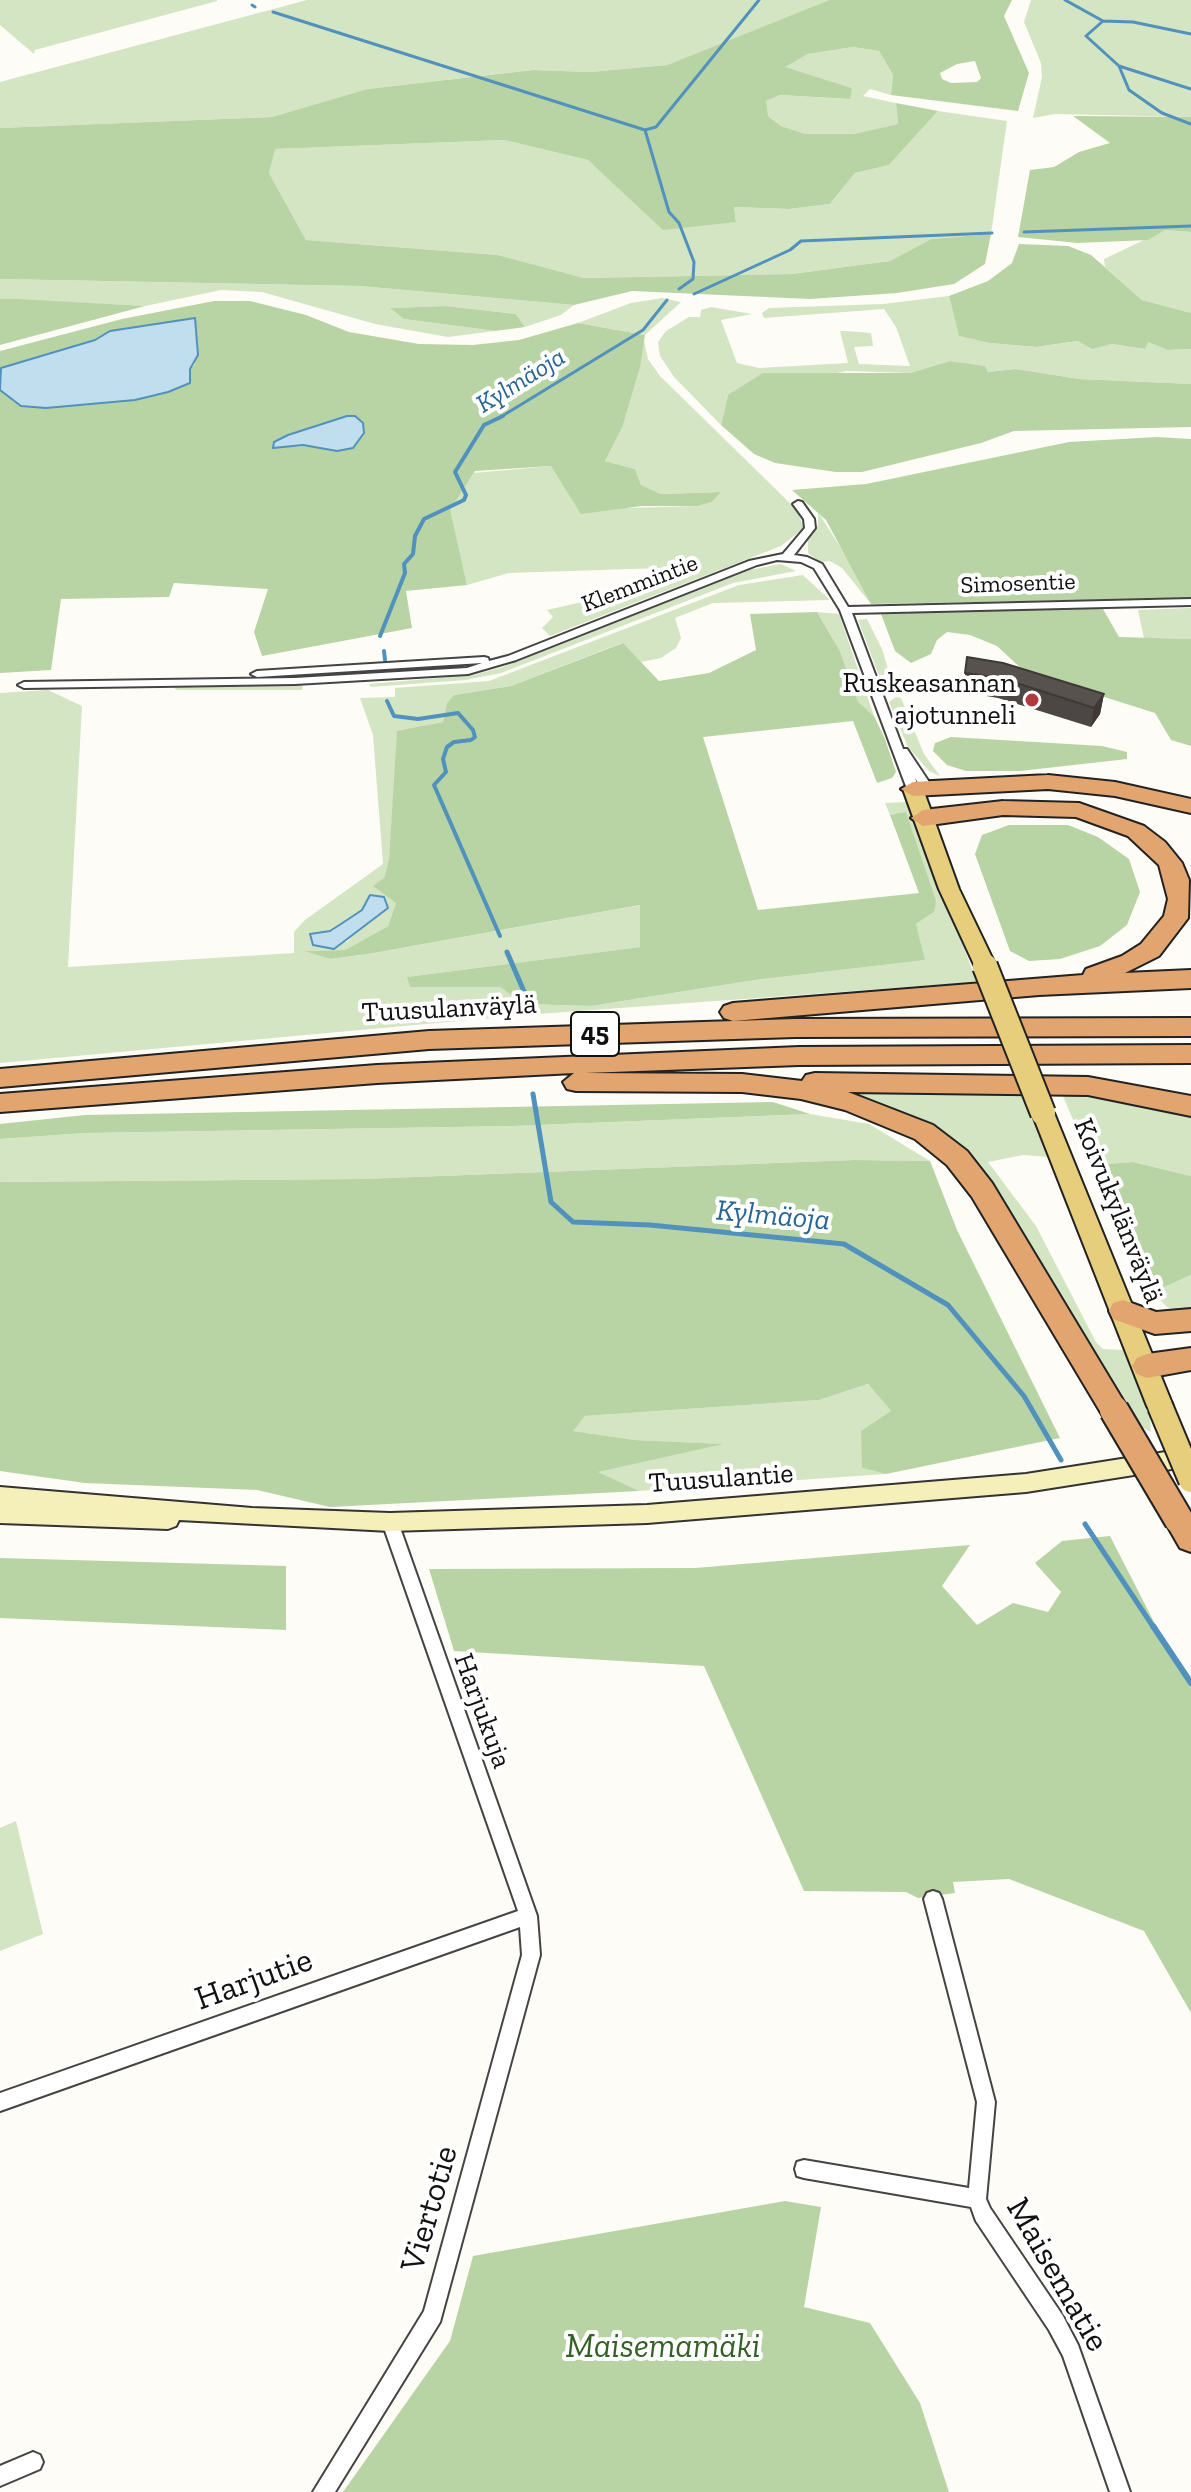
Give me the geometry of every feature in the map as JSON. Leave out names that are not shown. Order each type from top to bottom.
[{"type":"highway","points":[[920,789],[1048,782],[1115,789],[1191,806]]},
{"type":"highway","points":[[930,817],[1003,808],[1079,810],[1136,831],[1170,863],[1180,899],[1176,918],[1150,950],[1105,973],[1039,986]]},
{"type":"highway","points":[[429,1040],[1039,986],[1191,979]]},
{"type":"highway","name":"Tuusulanväylä","points":[[0,1078],[429,1040],[795,1028],[1191,1027]]},
{"type":"highway","name":"45","points":[[0,1103],[377,1074],[768,1057],[1191,1054]]},
{"type":"highway","points":[[179,1088],[742,1083],[1088,1086],[1191,1092]]},
{"type":"highway","points":[[742,1083],[801,1090],[851,1102],[924,1132],[957,1158],[1005,1226],[1185,1530]]},
{"type":"highway","points":[[1088,1086],[1191,1106]]},
{"type":"highway","points":[[1123,1311],[1155,1323],[1191,1320]]},
{"type":"highway","points":[[1147,1366],[1191,1359]]},
{"type":"main road","name":"Koivukylänväylä","points":[[920,789],[949,889],[985,966],[1191,1480]]},
{"type":"main road","name":"Tuusulantie","points":[[0,1496],[252,1517],[390,1522],[747,1509],[1026,1483],[1191,1457]]},
{"type":"main road","name":"Tuusulantie","points":[[0,1514],[138,1521],[252,1517]]},
{"type":"street","points":[[786,558],[810,528],[809,519],[798,504]]},
{"type":"street","name":"Koivukylänväylä","points":[[786,558],[822,578],[845,610],[896,745],[920,789]]},
{"type":"street","name":"Klemmintie","points":[[24,685],[309,680],[450,673],[512,658],[753,563],[786,558]]},
{"type":"street","name":"Simosentie","points":[[845,610],[1191,602]]},
{"type":"street","name":"Harjukuja","points":[[390,1522],[528,1916]]},
{"type":"street","name":"Maisematie","points":[[933,1899],[986,2102],[977,2199],[983,2214],[1056,2323],[1071,2352],[1120,2492]]},
{"type":"street","name":"Harjutie","points":[[0,2102],[528,1916]]},
{"type":"street","name":"Viertotie","points":[[323,2492],[433,2315],[531,1955],[528,1916]]},
{"type":"street","points":[[804,2169],[977,2199]]},
{"type":"street","points":[[0,2476],[33,2462]]},
{"type":"green space","points":[[0,0],[217,1],[35,50],[34,54],[0,25]]},
{"type":"green space","points":[[307,0],[829,0],[667,65],[590,72],[532,70],[367,89],[272,117],[0,128],[0,82]]},
{"type":"green space","points":[[829,0],[1012,0],[1004,16],[1029,73],[1018,111],[891,95],[893,75],[879,51],[853,47],[808,54],[785,67],[852,88],[850,99],[780,95],[766,101],[768,116],[781,126],[806,134],[853,134],[898,124],[896,103],[938,111],[889,165],[855,173],[830,204],[789,209],[734,207],[736,222],[663,230],[588,160],[504,140],[275,149],[269,173],[306,240],[498,255],[584,278],[792,274],[890,261],[931,239],[991,234],[985,264],[954,284],[897,293],[810,299],[632,291],[574,305],[360,286],[0,279],[0,128],[272,117],[367,89],[533,70],[590,72],[667,65]],"holes":[[[975,61],[981,78],[977,82],[951,83],[942,79],[940,73],[957,64]]]},
{"type":"green space","points":[[1031,0],[1191,0],[1191,117],[1055,114],[1033,118],[1042,77],[1041,63],[1024,22]]},
{"type":"green space","points":[[853,47],[879,51],[893,75],[891,95],[870,89],[863,96],[896,103],[898,124],[853,134],[806,134],[781,126],[768,116],[765,101],[780,95],[849,99],[852,88],[784,67],[808,54]]},
{"type":"green space","points":[[938,111],[1007,121],[991,234],[931,239],[890,261],[792,274],[584,278],[498,255],[306,240],[269,173],[274,149],[504,140],[588,160],[622,190],[736,221],[734,207],[789,209],[830,204],[855,173],[889,165]]},
{"type":"green space","points":[[1073,116],[1191,117],[1191,232],[1165,230],[1148,240],[1078,243],[1018,237],[1030,170],[1054,167],[1079,152],[1110,143]]},
{"type":"green space","points":[[1165,230],[1191,232],[1191,313],[1142,300],[1105,267],[1104,259]]},
{"type":"green space","points":[[1019,244],[1068,246],[1091,255],[1142,300],[1191,313],[1191,349],[1168,350],[1148,342],[1145,349],[1111,344],[1092,349],[1078,341],[1036,347],[989,343],[959,336],[949,296],[988,281],[1012,263]]},
{"type":"green space","points":[[0,279],[360,286],[574,305],[561,315],[525,327],[516,314],[446,306],[391,308],[404,319],[495,331],[448,337],[375,324],[262,292],[221,290],[145,306],[0,299]]},
{"type":"green space","points":[[949,296],[959,336],[989,343],[1036,347],[1079,341],[1091,348],[1110,344],[1145,349],[1147,341],[1168,350],[1191,349],[1191,384],[1079,379],[1016,369],[988,372],[984,366],[950,361],[910,373],[847,371],[728,395],[721,425],[674,377],[660,356],[658,342],[666,331],[689,317],[700,317],[701,310],[711,307],[752,314],[721,320],[737,363],[759,368],[848,363],[840,331],[846,331],[871,333],[873,346],[854,347],[859,364],[910,366],[896,327],[884,309],[764,318],[762,313],[769,308],[883,304]]},
{"type":"green space","points":[[662,298],[681,302],[645,335],[578,323],[631,303]]},
{"type":"green space","points":[[0,299],[18,299],[145,306],[0,345]]},
{"type":"green space","points":[[214,301],[250,301],[306,315],[349,332],[419,344],[473,345],[519,340],[578,323],[645,335],[640,367],[622,428],[605,461],[635,469],[641,485],[661,494],[721,492],[712,502],[698,506],[642,506],[581,514],[551,466],[475,471],[450,510],[467,585],[406,591],[412,628],[262,656],[254,632],[268,589],[174,583],[169,597],[61,599],[51,670],[0,673],[0,390],[21,406],[135,400],[168,392],[191,374],[190,369],[195,364],[161,324],[110,331],[96,340],[0,368],[0,351],[122,319]],"holes":[[[347,416],[317,446],[273,447],[274,441],[288,435]]]},
{"type":"green space","points":[[446,306],[516,314],[525,327],[495,331],[404,319],[390,308]]},
{"type":"green space","points":[[644,341],[648,359],[660,376],[798,511],[804,528],[781,546],[550,636],[542,628],[553,617],[547,610],[648,587],[692,567],[509,573],[467,585],[449,510],[474,473],[551,466],[624,508],[698,506],[712,502],[720,492],[661,494],[641,485],[635,469],[605,461],[622,428]]},
{"type":"green space","points":[[950,361],[985,366],[988,372],[1016,369],[1079,379],[1191,384],[1191,427],[1014,431],[981,443],[862,472],[836,472],[775,463],[754,454],[721,425],[728,395],[763,373],[910,373]]},
{"type":"green space","points":[[1157,437],[1191,439],[1191,598],[871,604],[826,520],[792,490],[866,484],[1069,442]]},
{"type":"green space","points":[[818,512],[860,578],[871,604],[842,568],[830,561],[820,562],[808,553],[808,540],[818,525]]},
{"type":"green space","points":[[781,564],[796,571],[733,583],[501,673],[466,680],[371,687],[369,684],[474,675],[503,667],[749,570]]},
{"type":"green space","points":[[803,575],[830,600],[713,603],[675,618],[681,638],[676,648],[661,658],[641,662],[622,643],[511,686],[454,695],[447,703],[443,722],[398,732],[389,859],[384,878],[396,903],[388,926],[345,950],[309,951],[330,959],[368,954],[641,905],[640,947],[408,977],[410,987],[502,987],[522,1004],[591,1006],[755,980],[924,960],[916,924],[934,912],[906,813],[890,815],[885,803],[908,802],[977,982],[524,1015],[0,1063],[0,693],[48,690],[82,706],[68,967],[294,953],[294,932],[305,920],[383,864],[373,735],[360,698],[395,697],[395,688],[489,681],[739,585]],"holes":[[[370,895],[388,908],[360,927],[347,942],[310,934],[330,931],[344,922],[362,910]]]},
{"type":"green space","points":[[1191,608],[1191,639],[1144,638],[1138,610]]},
{"type":"green space","points":[[1103,609],[1119,637],[1191,639],[1191,746],[1171,740],[1155,713],[1025,672],[997,646],[970,635],[947,632],[937,640],[931,654],[911,663],[895,651],[881,614]]},
{"type":"green space","points":[[817,612],[839,614],[874,716],[858,703],[840,651]]},
{"type":"green space","points":[[817,612],[840,651],[858,702],[874,716],[885,739],[896,772],[892,778],[877,783],[853,721],[703,737],[758,910],[919,893],[890,815],[906,812],[936,901],[934,912],[916,924],[925,960],[755,980],[591,1006],[522,1004],[501,987],[410,987],[407,977],[640,947],[640,905],[368,954],[330,959],[305,951],[345,950],[388,926],[396,903],[373,886],[384,878],[389,859],[397,731],[443,722],[447,703],[454,695],[511,686],[623,643],[659,681],[709,673],[756,650],[750,614]]},
{"type":"green space","points":[[867,619],[882,649],[892,683],[881,681],[858,620]]},
{"type":"green space","points":[[303,684],[302,690],[177,690],[171,686]]},
{"type":"green space","points":[[896,697],[901,698],[924,754],[940,776],[929,771],[908,747],[889,702]]},
{"type":"green space","points":[[951,737],[1102,746],[1127,752],[1127,759],[1020,771],[966,771],[947,765],[933,751],[935,743]]},
{"type":"green space","points":[[1009,825],[1068,825],[1098,837],[1129,859],[1140,892],[1127,925],[1100,946],[1060,959],[1029,961],[1010,951],[975,854],[982,835]]},
{"type":"green space","points":[[836,1090],[1021,1091],[1049,1157],[1023,1155],[988,1162],[1036,1226],[1096,1342],[1103,1349],[1123,1350],[1150,1417],[1151,1432],[1136,1424],[928,1128],[901,1112]]},
{"type":"green space","points":[[1084,1092],[1191,1112],[1191,1176],[1133,1162],[1105,1164],[1097,1175],[1062,1094]]},
{"type":"green space","points":[[773,1102],[810,1114],[514,1126],[85,1133],[0,1139],[0,1124],[85,1115]]},
{"type":"green space","points":[[810,1114],[869,1124],[930,1161],[854,1160],[363,1179],[0,1182],[0,1139],[85,1133],[514,1126]]},
{"type":"green space","points":[[854,1160],[930,1161],[957,1230],[1060,1438],[886,1474],[862,1468],[861,1431],[891,1411],[868,1384],[819,1400],[585,1416],[573,1431],[635,1440],[723,1444],[598,1472],[639,1491],[330,1507],[257,1490],[85,1483],[0,1471],[0,1182],[363,1179]]},
{"type":"green space","points":[[1133,1162],[1191,1176],[1191,1275],[1162,1288],[1145,1285],[1132,1263],[1097,1175],[1105,1164]]},
{"type":"green space","points":[[1191,1275],[1191,1310],[1178,1312],[1167,1307],[1145,1285],[1162,1288]]},
{"type":"green space","points":[[868,1384],[891,1411],[862,1468],[886,1474],[639,1491],[596,1472],[719,1444],[635,1440],[572,1431],[585,1416],[819,1400]]},
{"type":"green space","points":[[1110,1536],[1174,1661],[1191,1684],[1191,2013],[1144,1931],[1009,1879],[953,1882],[955,1893],[918,1898],[906,1892],[804,1891],[704,1666],[454,1651],[429,1569],[695,1568],[970,1545],[942,1586],[977,1625],[1013,1603],[1048,1612],[1061,1592],[1035,1563],[1062,1541]]},
{"type":"green space","points":[[0,1558],[286,1566],[286,1630],[0,1618]]},
{"type":"green space","points":[[16,1821],[43,1934],[0,1951],[0,1828]]},
{"type":"green space","name":"Maisemamäki","points":[[785,2201],[821,2207],[804,2307],[870,2323],[920,2403],[949,2492],[343,2492],[450,2341],[473,2256]]},
{"type":"water","points":[[195,318],[198,355],[190,369],[190,383],[168,392],[135,400],[46,408],[21,406],[0,390],[1,368],[95,340],[110,331]]},
{"type":"water","points":[[355,416],[363,423],[364,433],[353,448],[337,451],[303,445],[273,448],[274,442],[288,435]]},
{"type":"water","points":[[370,895],[384,897],[388,908],[334,949],[313,945],[310,934],[330,931],[344,922],[362,910]]},
{"type":"building","points":[[967,657],[1003,663],[1104,694],[1094,708],[1001,678],[965,673]]},
{"type":"waterway","name":"Kylmäoja","points":[[645,130],[656,127],[759,0]]},
{"type":"waterway","name":"Kylmäoja","points":[[1065,0],[1103,21]]},
{"type":"waterway","name":"Kylmäoja","points":[[273,12],[645,130]]},
{"type":"waterway","name":"Kylmäoja","points":[[1103,21],[1133,22],[1191,34]]},
{"type":"waterway","points":[[1103,21],[1086,36],[1119,66]]},
{"type":"waterway","points":[[1119,66],[1191,89]]},
{"type":"waterway","points":[[1119,66],[1129,90],[1162,113],[1191,124]]},
{"type":"waterway","name":"Kylmäoja","points":[[645,130],[669,212],[679,223],[694,262],[693,279],[679,289]]},
{"type":"waterway","points":[[1024,232],[1191,226]]},
{"type":"waterway","name":"Kylmäoja","points":[[694,294],[790,250],[801,241],[992,233]]},
{"type":"waterway","name":"Kylmäoja","points":[[500,418],[643,330],[667,300]]},
{"type":"waterway","name":"Kylmäoja","points":[[380,636],[405,573],[404,564],[413,554],[415,536],[424,519],[464,500],[466,495],[455,472],[484,425],[500,418]]},
{"type":"waterway","name":"Kylmäoja","points":[[384,651],[385,660]]},
{"type":"waterway","name":"Kylmäoja","points":[[387,701],[394,716],[418,719],[458,713],[473,730],[475,737],[471,740],[454,742],[447,747],[443,759],[446,772],[434,785],[500,936]]},
{"type":"waterway","name":"Kylmäoja","points":[[507,952],[532,1010]]},
{"type":"waterway","name":"Kylmäoja","points":[[533,1094],[551,1202],[573,1222],[650,1225],[844,1244],[948,1305],[1024,1396],[1061,1460]]},
{"type":"waterway","name":"Kylmäoja","points":[[1085,1524],[1154,1628]]},
{"type":"waterway","name":"Kylmäoja","points":[[1153,1626],[1191,1683]]},
{"type":"place","name":"Ruskeasannan ajotunneli","points":[[1032,700]]}]
